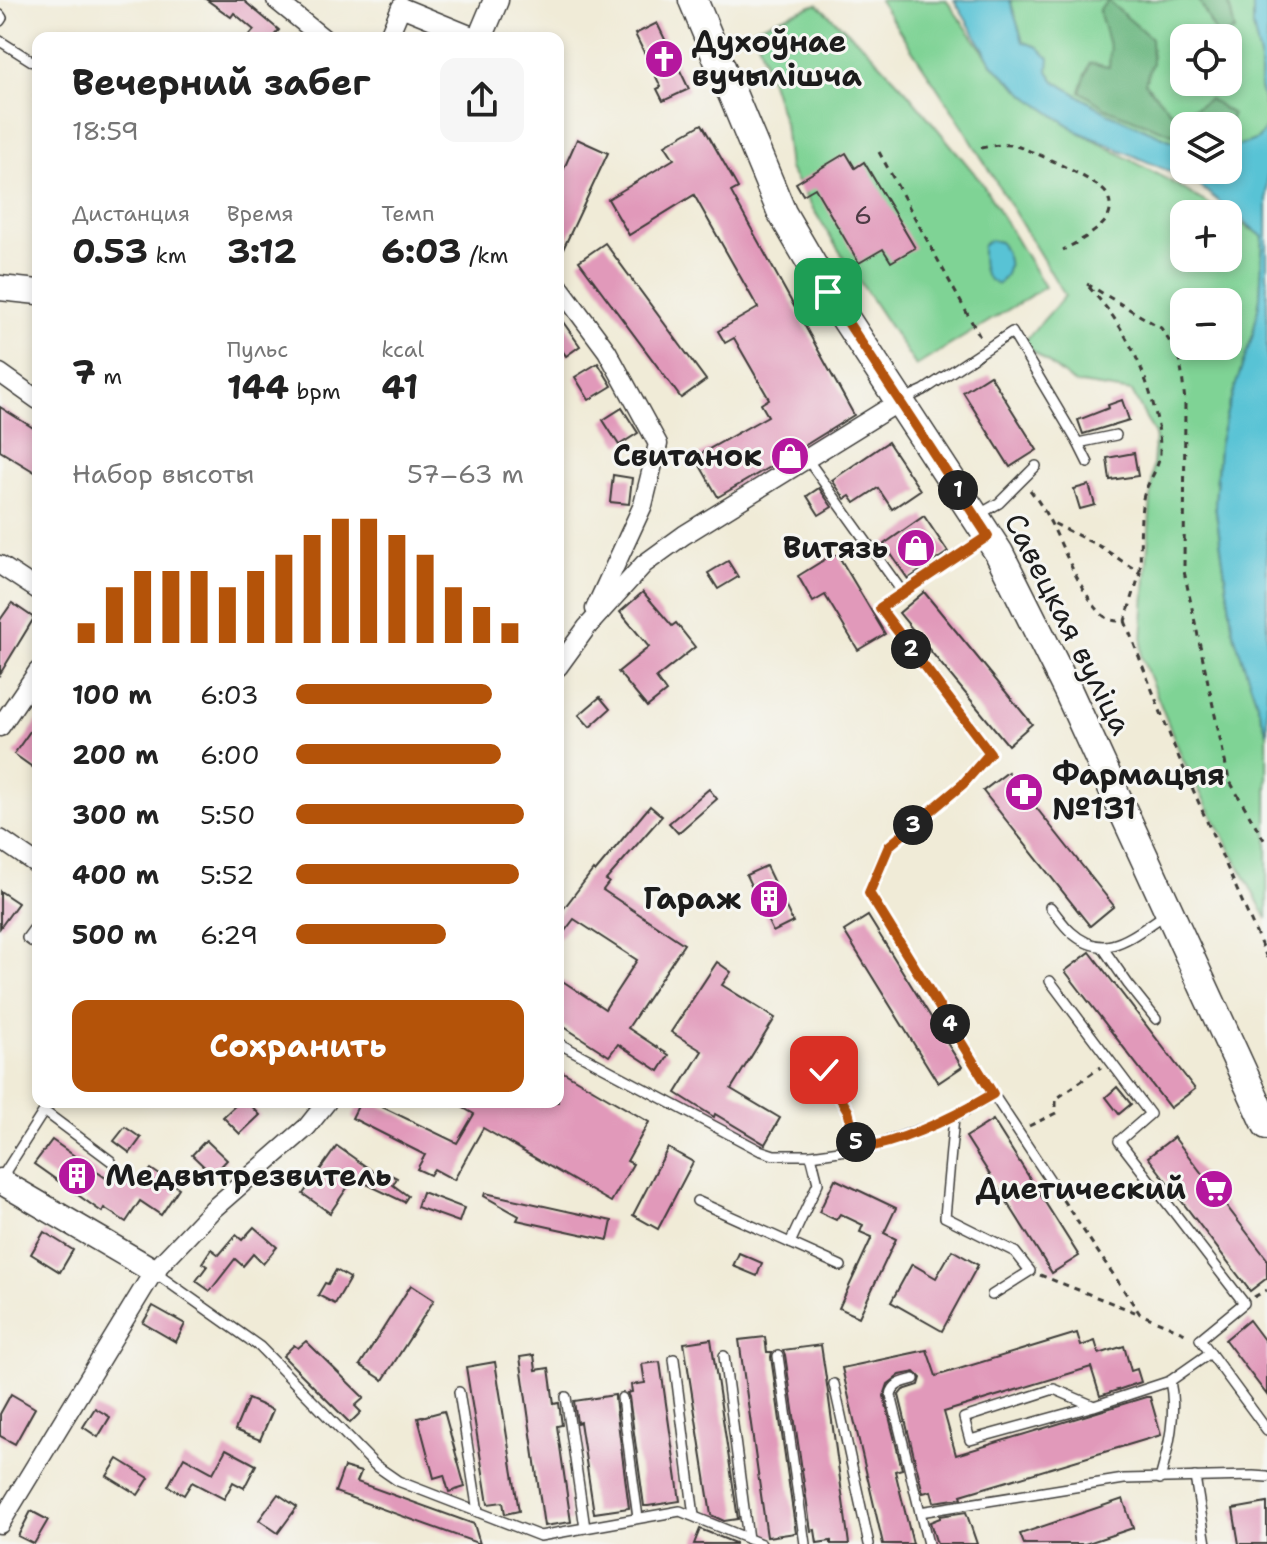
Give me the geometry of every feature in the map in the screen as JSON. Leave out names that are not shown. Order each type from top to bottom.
[{"type":"main road","name":"Савецкая вуліца","points":[[693,0],[782,213],[828,292],[999,553],[1068,691],[1267,1125]]},
{"type":"street","points":[[276,0],[316,32]]},
{"type":"street","points":[[481,32],[496,0]]},
{"type":"street","points":[[391,32],[401,7],[463,32]]},
{"type":"street","points":[[0,288],[32,291]]},
{"type":"street","points":[[564,293],[607,351],[658,444],[643,505],[587,627]]},
{"type":"street","points":[[0,373],[32,396]]},
{"type":"street","points":[[564,659],[587,627],[644,564],[684,535],[900,401]]},
{"type":"street","points":[[0,565],[32,586]]},
{"type":"street","points":[[0,727],[32,680]]},
{"type":"street","points":[[0,839],[32,861]]},
{"type":"street","points":[[0,1524],[154,1271],[213,1209],[307,1127],[322,1108]]},
{"type":"street","points":[[0,1180],[154,1271]]},
{"type":"lane","points":[[0,41],[32,61]]},
{"type":"lane","points":[[900,401],[924,390],[1012,332],[1088,463]]},
{"type":"lane","points":[[1078,443],[1116,435]]},
{"type":"lane","points":[[807,459],[903,593]]},
{"type":"lane","points":[[990,753],[880,608],[903,593],[982,526],[999,503],[1036,466]]},
{"type":"lane","points":[[1050,907],[1069,931],[1103,948],[1156,1019]]},
{"type":"lane","points":[[1103,948],[1118,944],[1169,912]]},
{"type":"lane","points":[[923,981],[1050,1180]]},
{"type":"lane","points":[[1050,981],[1150,1114],[1119,1141],[1244,1303],[1200,1339],[1267,1430]]},
{"type":"lane","points":[[564,1046],[759,1150],[774,1155],[811,1155],[875,1146],[954,1117],[993,1094]]},
{"type":"lane","points":[[824,1070],[848,1111],[858,1149]]},
{"type":"lane","points":[[0,1180],[44,1111],[111,1161]]},
{"type":"lane","points":[[954,1117],[945,1217],[1015,1252],[1030,1271],[992,1295]]},
{"type":"lane","points":[[790,1243],[818,1183],[811,1155]]},
{"type":"lane","points":[[697,1201],[841,1266]]},
{"type":"lane","points":[[154,1271],[260,1347],[375,1465],[398,1481],[540,1536],[680,1511],[761,1544]]},
{"type":"lane","points":[[1094,1406],[1054,1389],[964,1418],[970,1440],[1094,1406],[1170,1381],[1210,1353]]},
{"type":"lane","points":[[724,1356],[748,1539]]},
{"type":"lane","points":[[778,1356],[805,1544]]},
{"type":"lane","points":[[674,1359],[694,1516]]},
{"type":"lane","points":[[914,1379],[897,1384],[891,1395],[928,1544]]},
{"type":"lane","points":[[1160,1479],[1169,1446],[1173,1397],[1170,1381]]},
{"type":"lane","points":[[834,1384],[869,1544]]},
{"type":"lane","points":[[459,1392],[478,1512]]},
{"type":"lane","points":[[566,1397],[585,1528]]},
{"type":"lane","points":[[622,1398],[638,1518]]},
{"type":"lane","points":[[1195,1477],[1206,1544]]},
{"type":"lane","points":[[920,1512],[1124,1479],[1267,1477]]},
{"type":"path","points":[[981,148],[1007,144],[1023,148],[1082,176],[1108,196],[1111,208],[1108,217],[1063,250]]},
{"type":"path","points":[[879,152],[986,350]]},
{"type":"path","points":[[1267,845],[1229,780],[1184,571],[1185,401],[1180,358],[1161,328],[1087,284],[1123,333],[1152,396],[1156,418],[1160,455],[1143,497],[1140,573],[1125,621],[1182,763],[1267,958]]},
{"type":"path","points":[[1022,481],[1034,494],[1098,611],[1116,622],[1125,621]]},
{"type":"path","points":[[1049,521],[1101,547],[1140,573]]},
{"type":"path","points":[[923,981],[869,893],[889,846],[963,784],[990,753]]},
{"type":"path","points":[[1018,1132],[1056,1113],[1056,1099],[1098,1070]]},
{"type":"path","points":[[1050,1180],[1140,1314]]},
{"type":"path","points":[[1030,1271],[1200,1339]]},
{"type":"green space","points":[[879,0],[946,0],[994,66],[1028,97],[1079,132],[1202,200],[1170,200],[1170,272],[1242,272],[1242,224],[1263,236],[1260,298],[1253,334],[1228,408],[1219,446],[1215,505],[1233,631],[1267,733],[1267,919],[1183,760],[1141,656],[1155,435],[1132,392],[1074,383],[1023,343],[1065,296],[960,122]]},
{"type":"green space","points":[[1010,0],[1253,0],[1253,27],[1260,57],[1260,87],[1267,126],[1258,139],[1242,145],[1242,112],[1170,112],[1170,140],[1107,113],[1055,81],[1038,47],[1023,42]]},
{"type":"green space","points":[[1199,0],[1229,0],[1233,24],[1211,24]]},
{"type":"green space","points":[[1108,1],[1151,38],[1152,63],[1145,83],[1171,112],[1170,133],[1107,109],[1080,91],[1090,63],[1109,67],[1110,49],[1099,10]]},
{"type":"green space","points":[[817,4],[868,50],[907,92],[980,180],[1045,287],[916,366],[789,169],[784,123],[754,28]]},
{"type":"green space","points":[[1209,99],[1229,112],[1171,112],[1197,107]]},
{"type":"water","points":[[954,0],[1010,0],[1023,42],[1038,47],[1049,58],[1048,71],[1055,81],[1107,113],[1170,140],[1170,172],[1079,132],[1028,97],[994,66]]},
{"type":"water","points":[[1253,0],[1267,0],[1267,116],[1260,87],[1260,57],[1253,27]]},
{"type":"water","points":[[1267,126],[1267,733],[1233,631],[1215,505],[1219,446],[1228,408],[1253,334],[1260,298],[1263,237],[1242,220],[1242,200],[1217,200],[1197,184],[1242,184],[1242,145],[1258,139]]},
{"type":"water","points":[[990,240],[1000,242],[1008,259],[1006,274],[998,284],[988,278],[983,269],[982,246]]},
{"type":"building","points":[[207,0],[243,0],[279,30],[252,32],[254,30],[234,13],[231,17]]},
{"type":"building","points":[[657,23],[689,89],[663,101],[657,89],[661,87],[635,34]]},
{"type":"building","points":[[702,124],[738,188],[731,192],[854,415],[718,497],[695,457],[768,416],[761,404],[769,399],[734,338],[725,343],[718,331],[758,308],[694,195],[629,235],[608,199],[674,159],[665,145]]},
{"type":"building","points":[[577,139],[608,153],[564,247],[564,168]]},
{"type":"building","points":[[846,153],[855,168],[864,162],[915,248],[891,262],[883,249],[859,263],[815,188],[803,195],[796,183]]},
{"type":"building","points":[[605,243],[706,380],[681,398],[579,261]]},
{"type":"building","points":[[564,323],[580,346],[566,356],[564,353]]},
{"type":"building","points":[[598,363],[612,386],[589,400],[575,377]]},
{"type":"building","points":[[990,375],[1037,450],[1010,467],[963,392]]},
{"type":"building","points":[[1122,400],[1129,420],[1083,434],[1078,420]]},
{"type":"building","points":[[0,407],[32,427],[32,470],[0,451]]},
{"type":"building","points":[[622,408],[638,433],[619,445],[603,420]]},
{"type":"building","points":[[888,442],[920,490],[892,509],[878,488],[855,503],[850,496],[845,499],[832,480]]},
{"type":"building","points":[[1134,453],[1138,476],[1110,480],[1107,458]]},
{"type":"building","points":[[613,475],[632,478],[629,504],[610,502]]},
{"type":"building","points":[[1089,485],[1095,505],[1080,509],[1074,489]]},
{"type":"building","points":[[819,488],[832,507],[819,515],[807,496]]},
{"type":"building","name":"Витязь","points":[[924,516],[948,552],[908,579],[884,544]]},
{"type":"building","points":[[832,555],[838,555],[885,634],[858,650],[825,595],[813,602],[798,576]]},
{"type":"building","points":[[728,561],[738,577],[718,589],[708,573]]},
{"type":"building","points":[[643,592],[672,626],[676,623],[695,647],[656,678],[666,692],[647,707],[618,672],[649,647],[620,612]]},
{"type":"building","points":[[924,592],[1032,724],[1008,745],[899,613]]},
{"type":"building","points":[[12,603],[32,617],[0,674],[0,620]]},
{"type":"building","points":[[600,697],[610,709],[590,727],[579,715]]},
{"type":"building","points":[[32,728],[32,767],[14,754]]},
{"type":"building","points":[[1008,772],[1114,906],[1090,926],[983,791]]},
{"type":"building","points":[[709,789],[717,799],[678,833],[669,823]]},
{"type":"building","points":[[650,806],[662,816],[606,880],[609,882],[603,890],[684,944],[628,1028],[669,1055],[659,1071],[618,1044],[609,1056],[564,1027],[564,982],[605,1009],[637,960],[574,919],[564,932],[564,908],[593,870],[595,872]]},
{"type":"building","name":"Гараж","points":[[766,866],[793,922],[773,932],[746,875]]},
{"type":"building","points":[[0,891],[18,903],[0,928]]},
{"type":"building","points":[[868,916],[962,1067],[938,1083],[844,931]]},
{"type":"building","points":[[1090,952],[1195,1089],[1170,1108],[1065,971]]},
{"type":"building","points":[[717,962],[731,972],[722,985],[775,1018],[731,1089],[780,1118],[765,1144],[676,1093],[702,1051],[671,1032]]},
{"type":"building","points":[[564,1072],[649,1122],[627,1161],[633,1164],[611,1202],[483,1128],[454,1180],[434,1169],[430,1175],[417,1169],[425,1155],[352,1118],[357,1108],[384,1108],[457,1143],[474,1114],[464,1108],[564,1108]]},
{"type":"building","points":[[1117,1087],[1131,1104],[1119,1114],[1106,1097]]},
{"type":"building","points":[[233,1108],[254,1108],[260,1115],[240,1134],[223,1117]]},
{"type":"building","points":[[993,1120],[1079,1256],[1052,1273],[966,1137]]},
{"type":"building","points":[[125,1127],[141,1138],[130,1153],[114,1141]]},
{"type":"building","points":[[1174,1137],[1267,1259],[1267,1278],[1250,1291],[1148,1157]]},
{"type":"building","points":[[52,1140],[110,1181],[118,1169],[140,1184],[151,1169],[179,1188],[161,1215],[140,1201],[126,1222],[104,1208],[102,1212],[34,1164]]},
{"type":"building","points":[[206,1140],[227,1160],[213,1175],[192,1155]]},
{"type":"building","points":[[337,1146],[378,1175],[381,1170],[397,1178],[393,1185],[408,1196],[404,1202],[354,1178],[330,1213],[303,1194]]},
{"type":"building","points":[[668,1148],[693,1162],[658,1229],[633,1215]]},
{"type":"building","points":[[835,1179],[896,1208],[884,1233],[896,1239],[859,1317],[839,1308],[872,1237],[860,1232],[863,1225],[840,1214],[836,1220],[819,1212]]},
{"type":"building","points":[[422,1192],[464,1208],[459,1222],[417,1207]]},
{"type":"building","points":[[485,1193],[612,1221],[608,1240],[517,1220],[519,1216],[484,1196]]},
{"type":"building","points":[[254,1227],[277,1247],[263,1264],[253,1254],[243,1266],[235,1259],[210,1291],[196,1281],[207,1266],[202,1263],[211,1249],[219,1255],[236,1235],[242,1240]]},
{"type":"building","points":[[44,1232],[73,1250],[60,1272],[31,1254]]},
{"type":"building","points":[[952,1250],[978,1265],[942,1331],[891,1302],[912,1264],[936,1278]]},
{"type":"building","points":[[739,1253],[762,1263],[757,1276],[733,1266]]},
{"type":"building","points":[[336,1270],[350,1278],[335,1304],[318,1295]]},
{"type":"building","points":[[411,1285],[434,1300],[383,1380],[360,1365]]},
{"type":"building","points":[[153,1306],[185,1324],[176,1342],[143,1323]]},
{"type":"building","points":[[1249,1320],[1267,1344],[1267,1395],[1225,1340]]},
{"type":"building","points":[[1077,1333],[1081,1346],[1095,1341],[1099,1354],[1124,1346],[1131,1371],[1137,1369],[1141,1382],[1100,1396],[1091,1367],[944,1412],[956,1455],[1146,1397],[1150,1397],[1161,1435],[961,1495],[962,1498],[934,1502],[931,1491],[923,1493],[899,1395],[903,1390],[919,1385],[921,1378],[915,1372],[900,1375],[888,1384],[884,1396],[902,1469],[895,1471],[913,1544],[883,1544],[842,1368],[927,1350],[936,1376]]},
{"type":"building","points":[[765,1337],[767,1352],[772,1352],[796,1533],[767,1537],[739,1340]]},
{"type":"building","points":[[711,1339],[738,1519],[724,1521],[711,1515],[684,1343]]},
{"type":"building","points":[[306,1341],[364,1398],[355,1406],[361,1412],[350,1423],[283,1356],[294,1345],[298,1348]]},
{"type":"building","points":[[821,1345],[849,1544],[831,1544],[831,1541],[817,1543],[815,1530],[811,1531],[783,1350]]},
{"type":"building","points":[[534,1355],[536,1370],[549,1368],[554,1404],[559,1403],[562,1425],[557,1426],[571,1522],[544,1526],[520,1357]]},
{"type":"building","points":[[495,1362],[519,1511],[505,1514],[503,1502],[488,1504],[466,1367]]},
{"type":"building","points":[[660,1362],[680,1501],[644,1506],[627,1393],[632,1392],[631,1385],[645,1383],[642,1364]]},
{"type":"building","points":[[11,1394],[35,1408],[15,1444],[0,1436],[0,1414]]},
{"type":"building","points":[[615,1395],[629,1508],[594,1513],[574,1401]]},
{"type":"building","points":[[248,1399],[273,1410],[260,1440],[235,1430]]},
{"type":"building","points":[[95,1408],[110,1417],[98,1437],[83,1427]]},
{"type":"building","points":[[444,1411],[465,1487],[449,1492],[444,1475],[434,1478],[418,1418]]},
{"type":"building","points":[[226,1449],[256,1465],[244,1488],[233,1482],[224,1499],[192,1482],[184,1495],[168,1486],[184,1457],[213,1473]]},
{"type":"building","points":[[118,1459],[149,1478],[138,1495],[107,1476]]},
{"type":"building","points":[[344,1467],[361,1472],[357,1482],[474,1524],[480,1544],[335,1492]]},
{"type":"building","points":[[278,1494],[297,1507],[278,1533],[259,1520]]},
{"type":"building","points":[[1123,1499],[1133,1528],[1085,1544],[1024,1544],[1020,1534]]},
{"type":"building","points":[[1267,1503],[1267,1544],[1239,1544],[1233,1509]]},
{"type":"building","points":[[31,1511],[48,1520],[34,1544],[18,1536]]},
{"type":"building","points":[[966,1512],[977,1544],[937,1544],[930,1522],[940,1516]]},
{"type":"building","points":[[700,1529],[735,1543],[735,1544],[694,1544]]},
{"type":"place","name":"Духоўнае вучылішча","points":[[664,59]]},
{"type":"place","name":"Свитанок","points":[[790,456]]},
{"type":"place","name":"Витязь","points":[[916,548]]},
{"type":"place","name":"Фармацыя №131","points":[[1024,792]]},
{"type":"place","name":"Гараж","points":[[769,899]]},
{"type":"place","name":"Медвытрезвитель","points":[[77,1176]]},
{"type":"place","name":"Диетический","points":[[1214,1189]]},
{"type":"route","points":[[824,1070],[848,1111],[858,1149],[875,1146],[954,1117],[993,1094],[869,893],[889,846],[963,784],[990,753],[880,608],[988,536],[828,292]]}]
